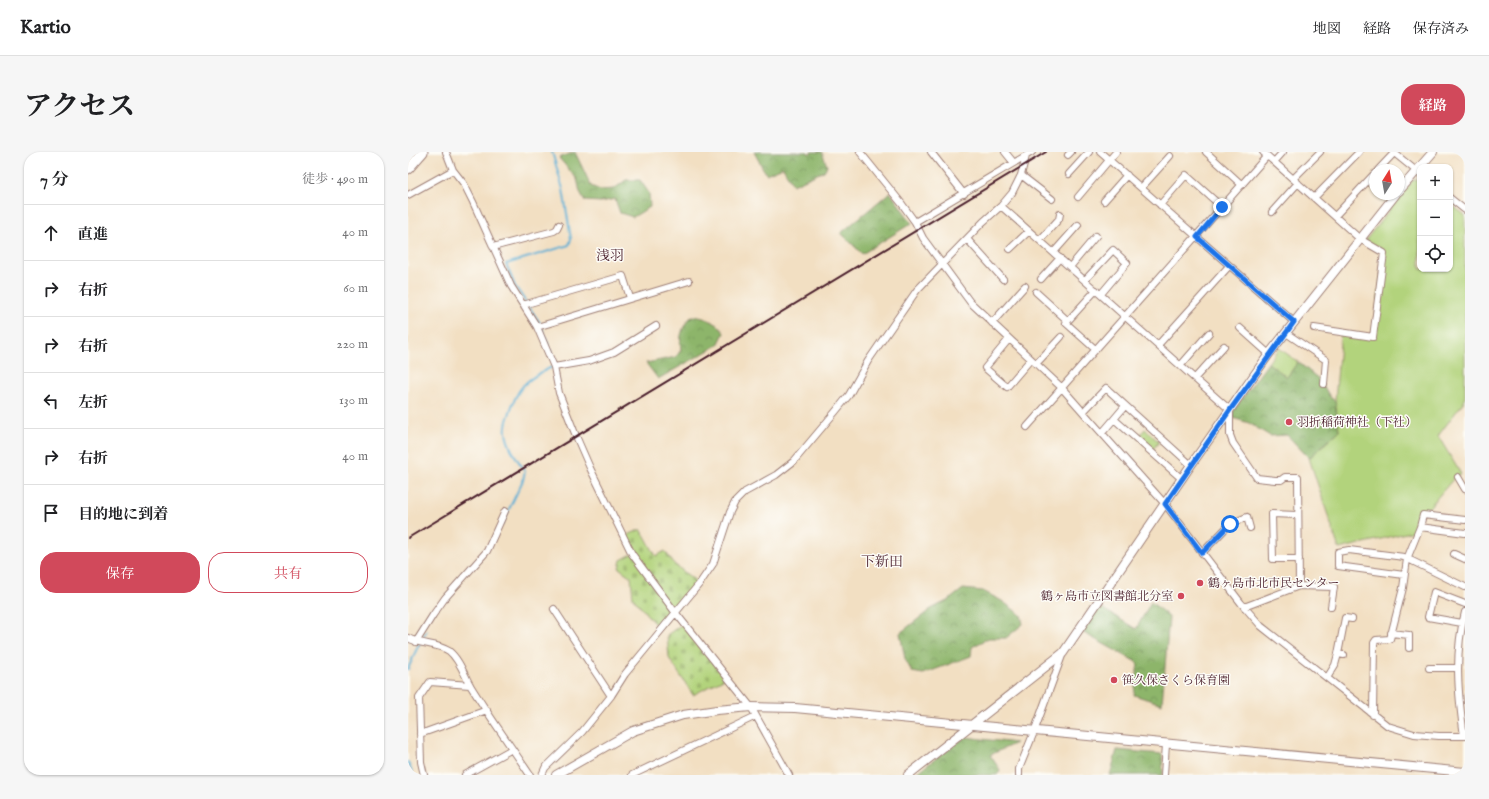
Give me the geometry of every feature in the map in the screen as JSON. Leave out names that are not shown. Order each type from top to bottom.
[{"type":"main road","points":[[408,169],[423,152]]},
{"type":"street","points":[[446,152],[453,170],[464,184],[470,196],[511,286],[537,327],[554,367],[559,393],[576,436],[632,554],[675,612],[751,708],[789,775]]},
{"type":"street","points":[[860,152],[902,204],[915,222],[923,238],[970,302],[1061,387],[1165,504],[1244,607],[1261,626],[1373,715],[1388,726],[1403,732],[1439,736],[1465,736],[1458,688],[1457,668],[1462,623],[1465,612]]},
{"type":"street","points":[[931,152],[964,194]]},
{"type":"street","points":[[1005,152],[1014,163]]},
{"type":"street","points":[[915,222],[1032,152]]},
{"type":"street","points":[[1069,174],[1089,152]]},
{"type":"street","points":[[1100,152],[1294,322]]},
{"type":"street","points":[[1078,197],[1116,152]]},
{"type":"street","points":[[1206,152],[1242,184]]},
{"type":"street","points":[[1274,162],[1283,152]]},
{"type":"street","points":[[1272,212],[1320,152]]},
{"type":"street","points":[[1314,198],[1359,152]]},
{"type":"street","points":[[1383,164],[1394,152],[1417,171]]},
{"type":"street","points":[[1424,164],[1433,152]]},
{"type":"street","points":[[1027,427],[1125,315],[1197,237],[1242,184],[1265,154],[1360,239],[1384,253],[1373,337],[1314,328]]},
{"type":"street","points":[[542,775],[545,768],[582,732],[611,696],[624,674],[700,583],[713,564],[730,512],[735,502],[745,492],[776,475],[794,461],[850,395],[868,361],[909,300],[942,263],[1001,206],[1012,193],[1022,175],[1026,156]]},
{"type":"street","points":[[1141,188],[1170,156]]},
{"type":"street","points":[[408,195],[453,170]]},
{"type":"street","points":[[1405,185],[1417,173]]},
{"type":"street","points":[[1022,175],[1052,199]]},
{"type":"street","points":[[1160,205],[1186,175],[1222,207]]},
{"type":"street","points":[[1104,201],[1127,176]]},
{"type":"street","points":[[1335,216],[1369,179]]},
{"type":"street","points":[[1015,775],[1019,772],[1063,653],[1191,465],[1270,354],[1391,200]]},
{"type":"street","points":[[1452,200],[1465,210]]},
{"type":"street","points":[[1001,206],[1230,410],[1230,435],[1233,443],[1257,478],[1281,480],[1285,477],[1298,477],[1297,515],[1299,586]]},
{"type":"street","points":[[1040,240],[1059,219],[1060,214]]},
{"type":"street","points":[[493,247],[554,231],[559,225]]},
{"type":"street","points":[[1054,252],[1078,225]]},
{"type":"street","points":[[1010,248],[1029,231]]},
{"type":"street","points":[[1070,267],[1096,236]]},
{"type":"street","points":[[967,238],[1003,279]]},
{"type":"street","points":[[1085,280],[1113,250],[1127,263],[1101,294]]},
{"type":"street","points":[[1041,279],[1060,258]]},
{"type":"street","points":[[1158,345],[1229,266]]},
{"type":"street","points":[[523,305],[623,276],[630,298]]},
{"type":"street","points":[[537,327],[689,281]]},
{"type":"street","points":[[992,323],[1025,286]]},
{"type":"street","points":[[1068,321],[1096,290]]},
{"type":"street","points":[[1036,292],[1068,321],[1066,323],[1095,349]]},
{"type":"street","points":[[554,367],[589,361],[614,352],[656,326]]},
{"type":"street","points":[[1240,328],[1270,354]]},
{"type":"street","points":[[1286,332],[1326,360],[1324,384]]},
{"type":"street","points":[[1180,365],[1208,333]]},
{"type":"street","points":[[1036,364],[1060,337]]},
{"type":"street","points":[[1009,339],[985,368],[1007,387],[1031,359]]},
{"type":"street","points":[[1195,378],[1224,346]]},
{"type":"street","points":[[1083,412],[1106,388],[1191,465]]},
{"type":"street","points":[[1102,433],[1125,406]]},
{"type":"street","points":[[1114,419],[1182,479]]},
{"type":"street","points":[[1458,477],[1465,489]]},
{"type":"street","points":[[416,642],[445,598],[487,551],[505,511]]},
{"type":"street","points":[[1297,515],[1272,514],[1273,558],[1299,559]]},
{"type":"street","points":[[1373,715],[1374,643],[1376,640],[1390,639],[1403,588],[1407,558],[1420,527],[1423,515],[1465,520]]},
{"type":"street","points":[[1202,553],[1230,524],[1247,517],[1250,528]]},
{"type":"street","points":[[1420,527],[1465,533]]},
{"type":"street","points":[[1404,575],[1338,566],[1338,552],[1349,550],[1407,558],[1465,587]]},
{"type":"street","points":[[1454,554],[1465,559]]},
{"type":"street","points":[[1244,607],[1299,586],[1334,586],[1331,607]]},
{"type":"street","points":[[1462,623],[1428,617],[1434,592],[1465,604]]},
{"type":"street","points":[[554,609],[611,696]]},
{"type":"street","points":[[1327,678],[1341,655],[1344,618],[1352,619]]},
{"type":"street","points":[[1391,633],[1409,635],[1409,648]]},
{"type":"street","points":[[408,638],[416,642],[438,646],[449,652],[457,661],[470,685],[530,775]]},
{"type":"street","points":[[908,775],[1063,653]]},
{"type":"street","points":[[1429,668],[1457,668]]},
{"type":"street","points":[[424,775],[420,762],[419,698],[430,682],[470,685]]},
{"type":"street","points":[[556,775],[633,731],[683,715],[717,710],[751,708],[795,708],[1465,772]]},
{"type":"street","points":[[420,734],[487,710]]},
{"type":"street","points":[[632,775],[756,716]]},
{"type":"street","points":[[1164,775],[1166,744]]},
{"type":"street","points":[[465,775],[512,749]]},
{"type":"green space","points":[[575,152],[591,186],[600,190],[614,189],[626,180],[640,180],[649,193],[650,207],[633,217],[620,213],[615,199],[601,202],[585,201],[580,192],[577,179],[559,158]]},
{"type":"green space","points":[[754,152],[808,152],[809,154],[812,152],[822,152],[827,166],[824,171],[793,185],[783,167],[766,174]]},
{"type":"green space","points":[[1417,179],[1417,272],[1453,272],[1453,206],[1465,215],[1465,400],[1438,436],[1461,474],[1454,478],[1426,511],[1421,510],[1414,531],[1339,549],[1309,458],[1339,431],[1335,401],[1341,332],[1373,337],[1384,253],[1364,242],[1397,200],[1405,200],[1405,190],[1413,180]]},
{"type":"green space","points":[[890,192],[912,223],[862,254],[841,233]]},
{"type":"green space","points":[[692,316],[711,321],[722,329],[724,333],[718,345],[658,379],[646,363],[676,357],[681,350],[680,340],[684,327]]},
{"type":"green space","points":[[1279,348],[1298,362],[1287,377],[1268,363]]},
{"type":"green space","points":[[1298,362],[1320,380],[1330,397],[1335,401],[1339,431],[1309,458],[1287,435],[1270,436],[1249,423],[1233,418],[1233,411],[1268,363],[1287,377]]},
{"type":"green space","points":[[1145,429],[1159,442],[1152,450],[1138,437]]},
{"type":"green space","points":[[641,529],[656,556],[665,551],[674,564],[698,583],[659,629],[633,598],[631,577],[619,568],[621,560],[634,553],[626,536]]},
{"type":"green space","points":[[963,589],[983,591],[1002,601],[1021,615],[1023,624],[1006,638],[989,638],[972,647],[971,656],[923,674],[912,672],[905,659],[900,633],[931,609],[949,600]]},
{"type":"green space","points":[[1151,602],[1169,617],[1162,704],[1134,695],[1138,663],[1082,632],[1100,607],[1136,629]]},
{"type":"green space","points":[[682,624],[725,678],[693,695],[669,658],[667,635]]},
{"type":"green space","points":[[965,737],[1016,743],[990,755],[1000,770],[997,775],[914,775]]},
{"type":"green space","points":[[1117,750],[1162,754],[1163,775],[1110,775]]},
{"type":"waterway","points":[[552,152],[563,189],[571,239],[569,245],[506,264],[515,286],[540,323],[556,365]]},
{"type":"waterway","points":[[502,524],[523,480],[525,471],[513,453],[507,438],[506,426],[512,405],[519,391],[529,380],[552,367]]},
{"type":"waterway","points":[[408,669],[427,630]]},
{"type":"waterway","points":[[408,762],[413,775]]},
{"type":"railway","points":[[408,538],[1046,152]]},
{"type":"place","name":"羽折稲荷神社（下社）","points":[[1289,422]]},
{"type":"place","name":"鶴ヶ島市北市民センター","points":[[1200,583]]},
{"type":"place","name":"鶴ヶ島市立図書館北分室","points":[[1181,596]]},
{"type":"place","name":"笹久保さくら保育園","points":[[1114,680]]},
{"type":"district","name":"浅羽","points":[[610,255]]},
{"type":"district","name":"下新田","points":[[882,561]]},
{"type":"route","points":[[1222,207],[1197,237],[1294,322],[1191,465],[1165,504],[1202,553],[1230,524]]}]
